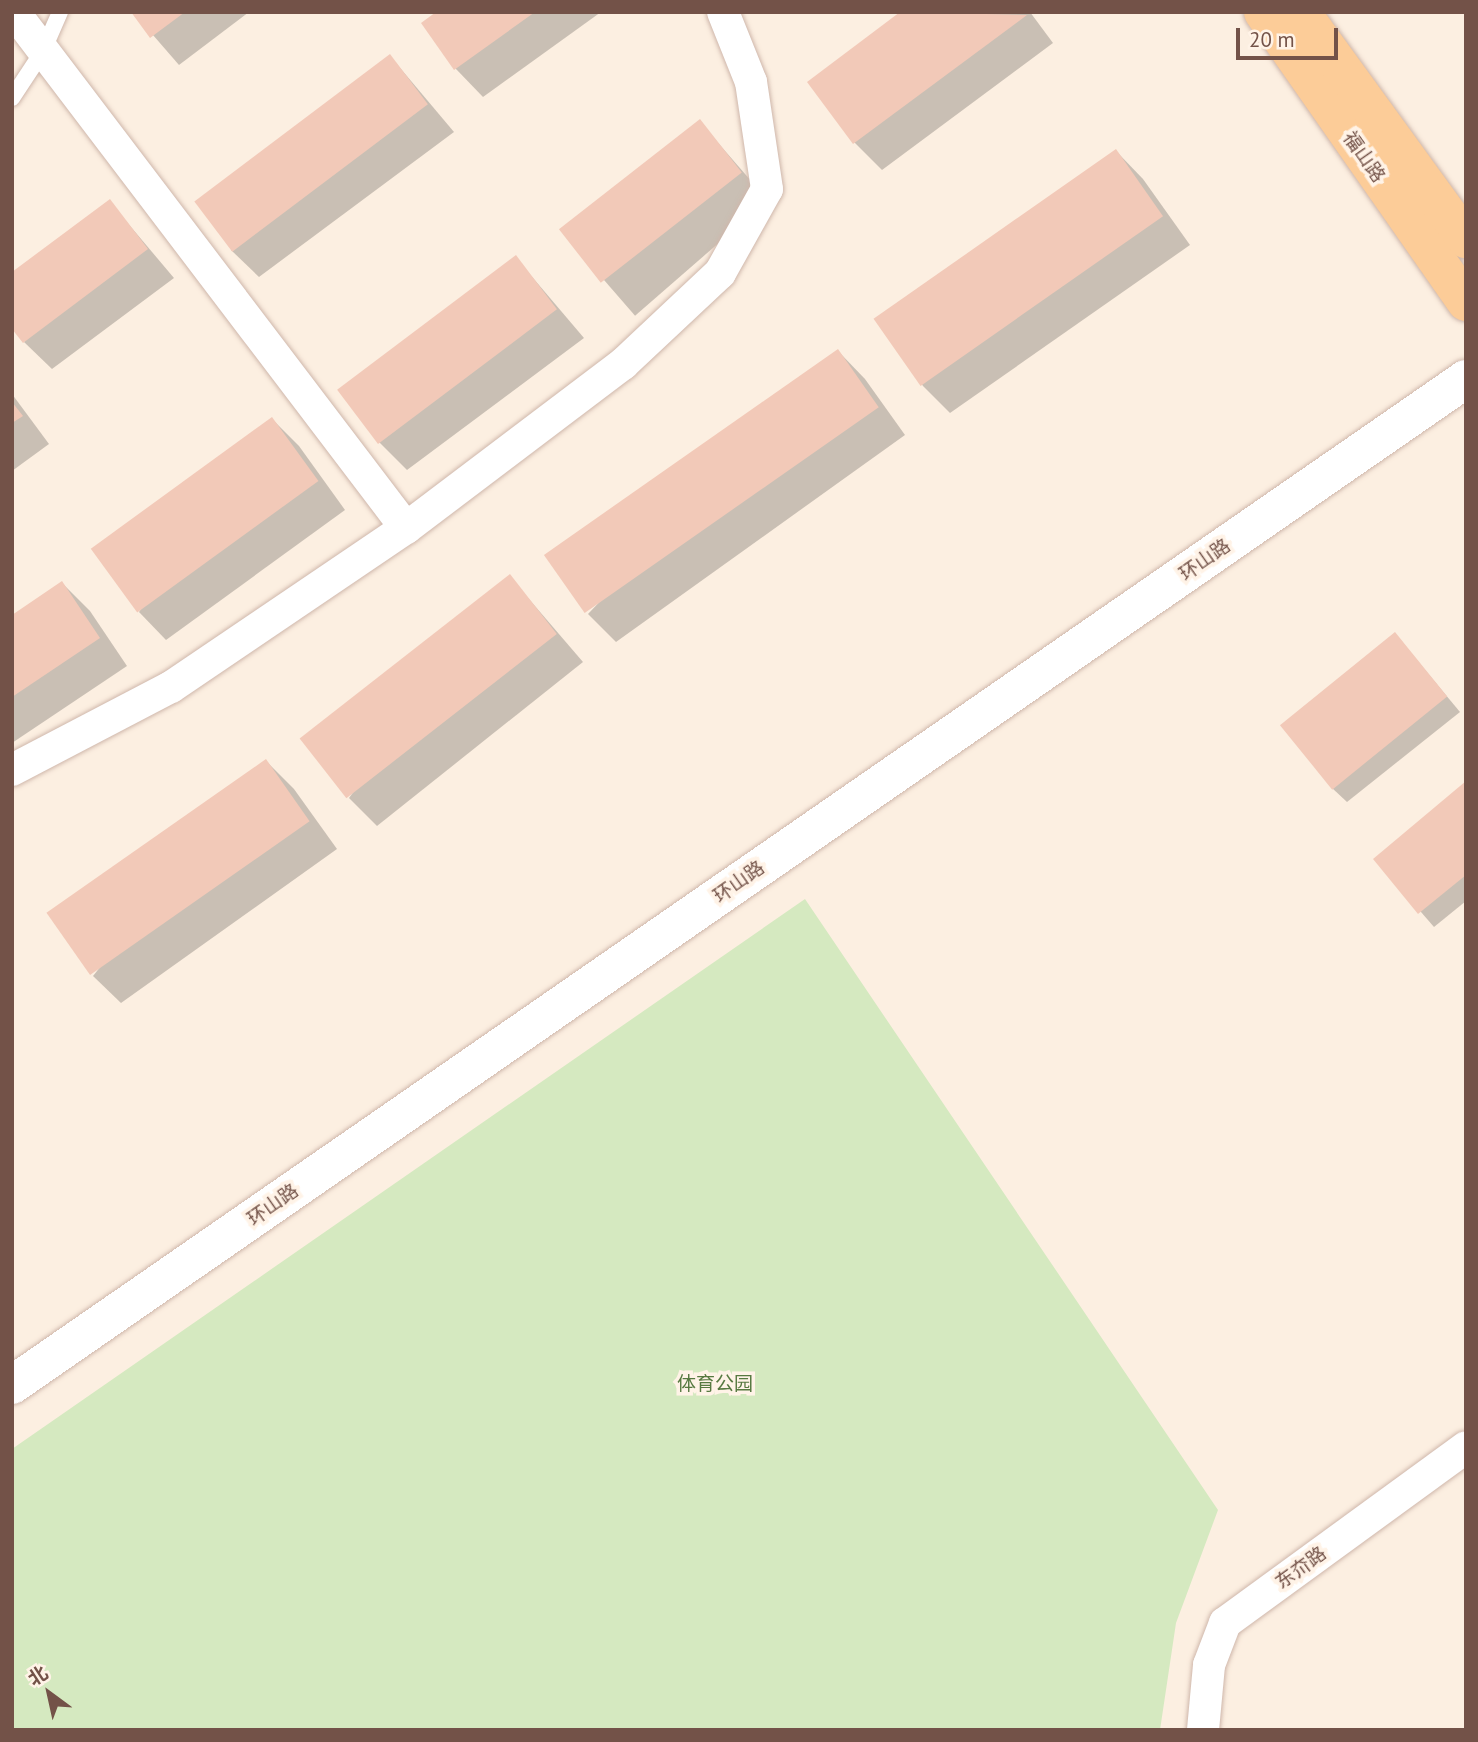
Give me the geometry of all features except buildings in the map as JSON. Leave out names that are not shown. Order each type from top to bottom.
[{"type":"main road","name":"福山路","points":[[1263,12],[1466,302]]},
{"type":"main road","points":[[1301,12],[1466,239]]},
{"type":"main road","name":"环山路","points":[[12,1385],[1466,379]]},
{"type":"street","points":[[14,12],[405,528]]},
{"type":"street","points":[[12,770],[172,687],[405,528],[624,364],[720,273],[766,189],[751,82],[723,12]]},
{"type":"street","name":"东夼路","points":[[1203,1730],[1209,1665],[1225,1623],[1466,1447]]},
{"type":"lane","points":[[12,99],[43,51],[60,12]]},
{"type":"green space","name":"体育公园","points":[[805,899],[1218,1510],[1176,1623],[1160,1730],[12,1730],[12,1449]]}]
